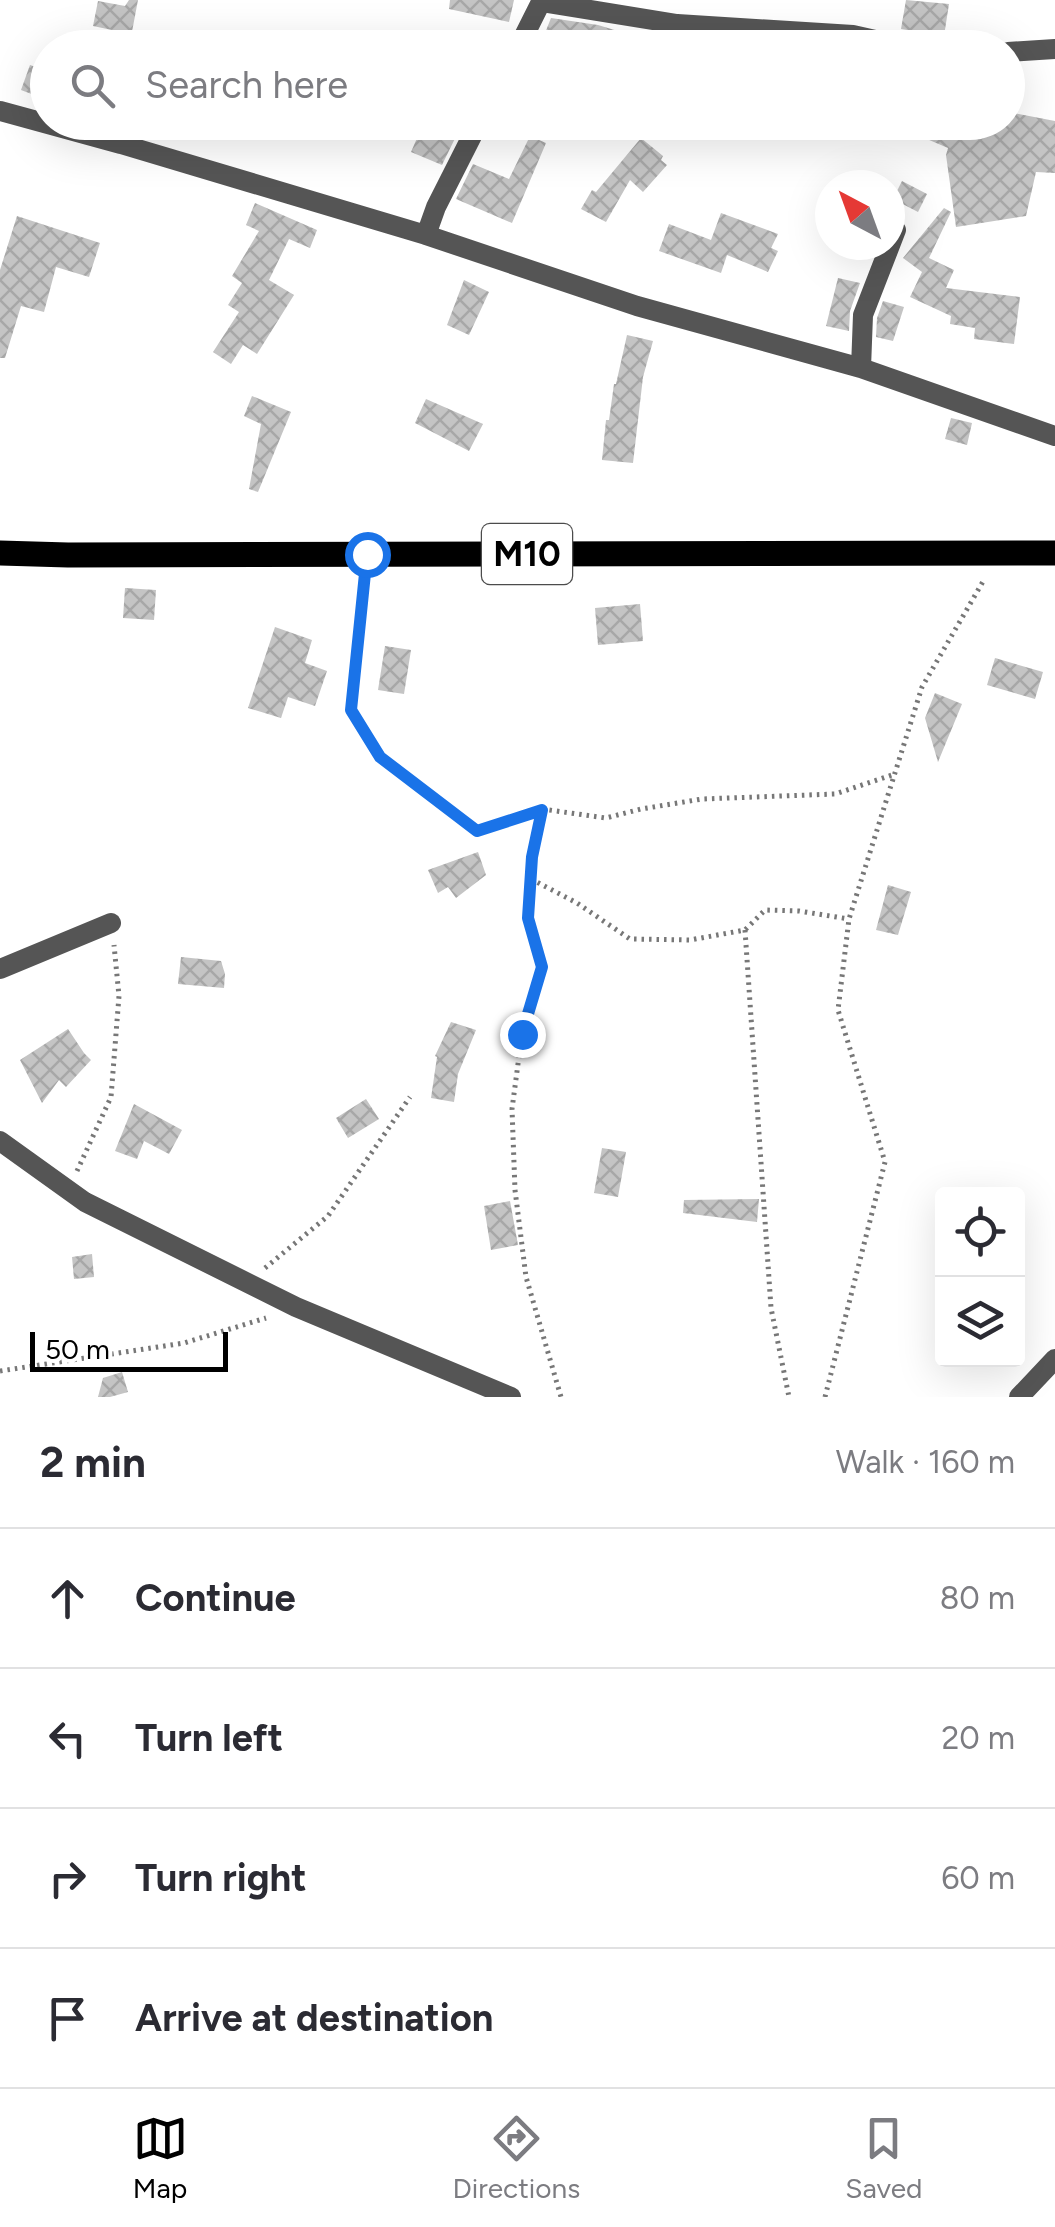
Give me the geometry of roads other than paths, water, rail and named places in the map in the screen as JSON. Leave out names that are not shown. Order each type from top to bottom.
[{"type":"main road","name":"M10","points":[[0,552],[1055,553]]},
{"type":"street","points":[[527,30],[542,1],[677,24],[773,30]]},
{"type":"street","points":[[1025,51],[1055,49]]},
{"type":"street","points":[[0,111],[30,119]]},
{"type":"street","points":[[105,140],[426,235],[637,306],[861,368],[1055,436]]},
{"type":"street","points":[[426,235],[471,140]]},
{"type":"street","points":[[861,368],[863,315],[884,260]]},
{"type":"street","points":[[0,969],[111,922]]},
{"type":"street","points":[[0,1141],[85,1202],[296,1307],[511,1397]]},
{"type":"street","points":[[1019,1397],[1055,1358]]}]
